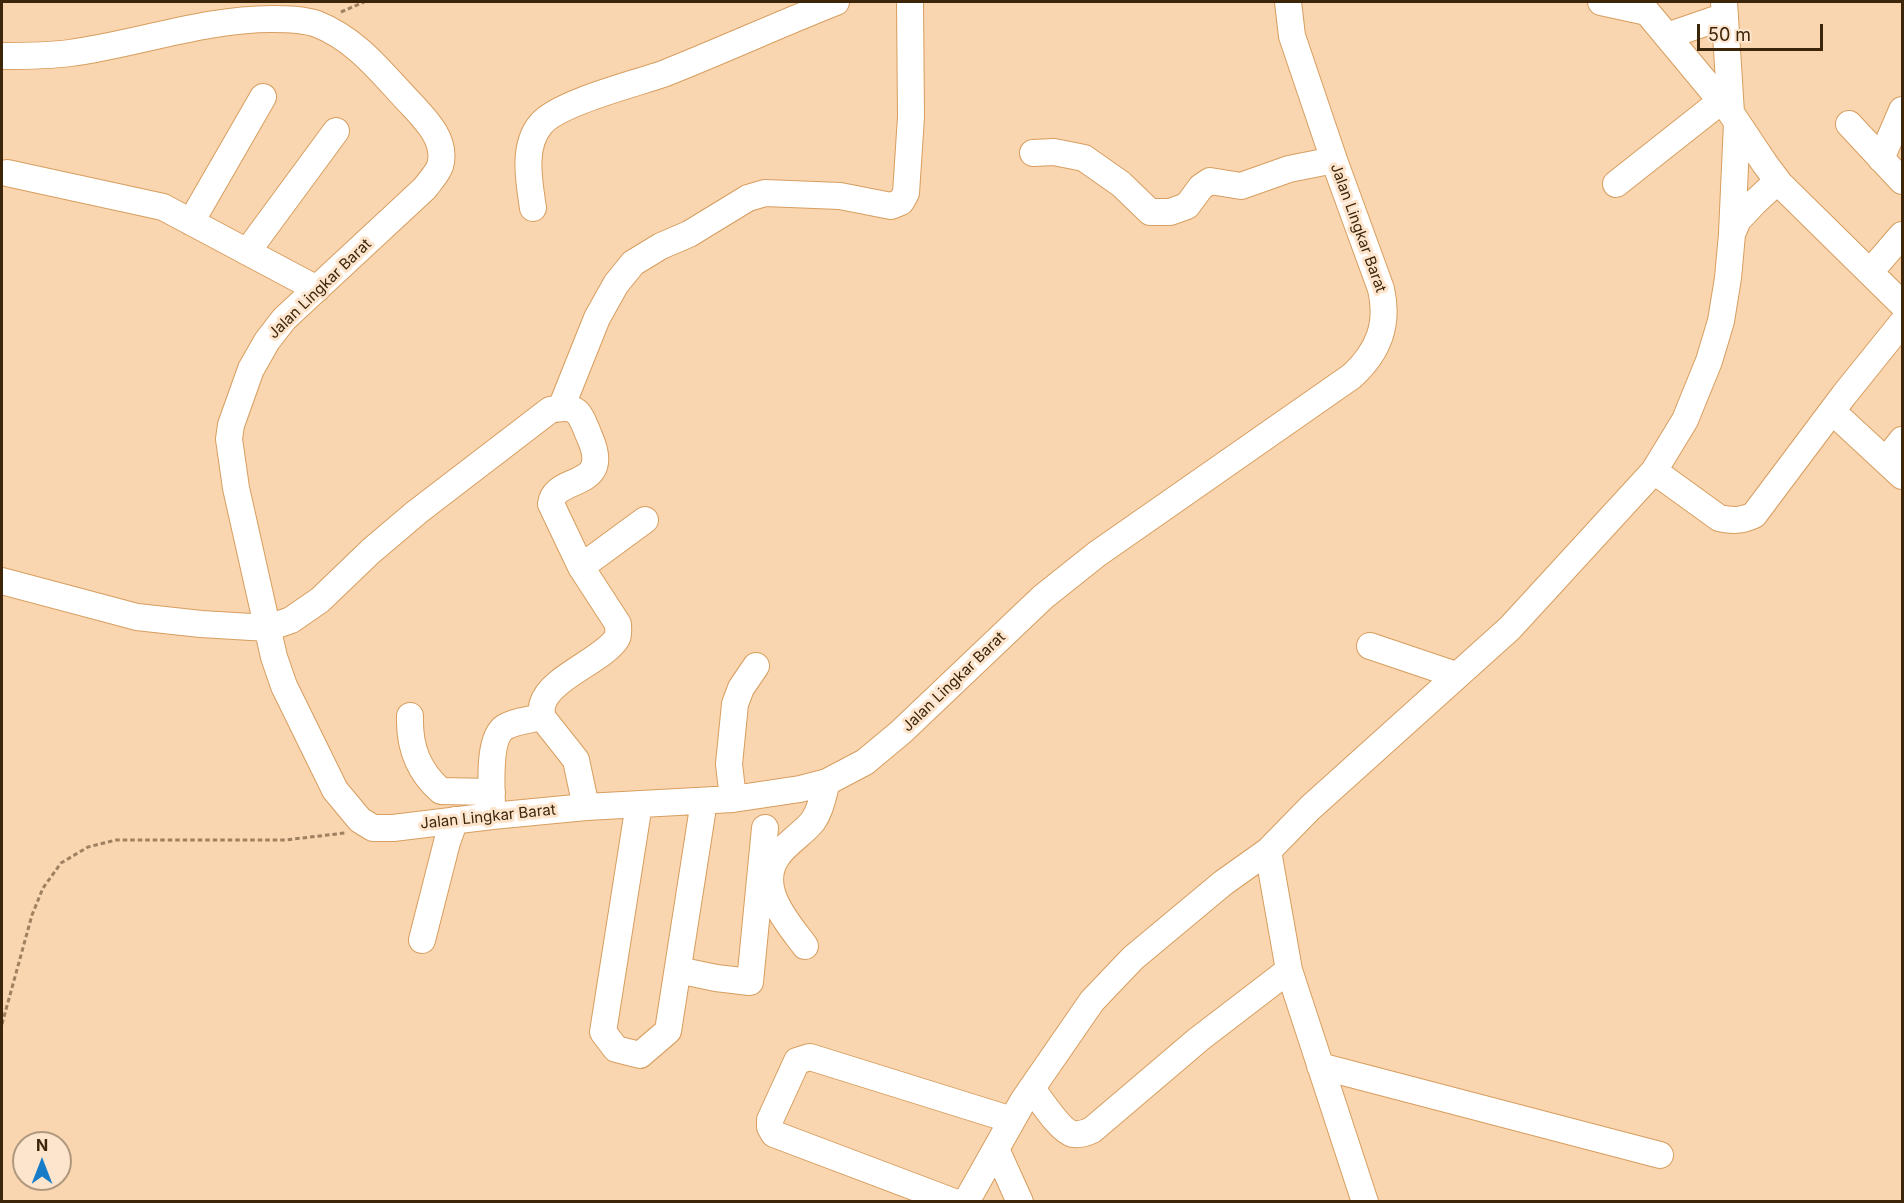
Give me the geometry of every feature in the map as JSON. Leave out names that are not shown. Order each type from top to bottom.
[{"type":"street","points":[[533,208],[528,153],[541,122],[573,103],[663,73],[836,2]]},
{"type":"street","points":[[561,408],[597,318],[616,284],[633,263],[661,246],[689,234],[748,198],[765,193],[840,196],[891,206],[901,202],[906,193],[911,117],[910,2]]},
{"type":"street","name":"Jalan Lingkar Barat","points":[[2,56],[68,54],[248,19],[290,19],[316,24],[341,36],[356,47],[425,118],[438,139],[441,151],[440,165],[425,188],[284,319],[267,341],[251,369],[231,425],[229,439],[236,488],[274,657],[284,686],[326,773],[348,807],[360,820],[373,828],[393,828],[455,820],[492,804],[586,807],[704,801],[743,798],[827,782],[865,762],[901,732],[1043,597],[1096,554],[1352,376],[1371,355],[1384,323],[1385,306],[1292,36],[1288,2]]},
{"type":"street","points":[[1601,2],[1647,7],[1667,36],[1730,113],[1780,184],[1902,304]]},
{"type":"street","points":[[966,1202],[1012,1120],[1092,1001],[1133,958],[1223,883],[1268,851],[1310,808],[1510,628],[1654,471],[1685,420],[1709,361],[1722,310],[1732,234],[1725,9],[1667,36]]},
{"type":"street","points":[[191,222],[263,98]]},
{"type":"street","points":[[1881,159],[1902,110]]},
{"type":"street","points":[[1616,184],[1730,113]]},
{"type":"street","points":[[1849,124],[1902,182]]},
{"type":"street","points":[[247,252],[336,130]]},
{"type":"street","points":[[1033,153],[1054,152],[1084,158],[1121,184],[1150,212],[1160,213],[1187,206],[1201,187],[1210,181],[1241,186],[1288,170],[1334,160]]},
{"type":"street","points":[[7,173],[163,207],[317,289]]},
{"type":"street","points":[[1732,234],[1738,220],[1754,203],[1770,188],[1780,184]]},
{"type":"street","points":[[1870,272],[1902,235]]},
{"type":"street","points":[[1654,471],[1719,518],[1742,520],[1754,515],[1902,323]]},
{"type":"street","points":[[2,581],[137,617],[268,628],[291,620],[320,600],[371,551],[417,512],[550,410],[570,408],[579,413],[596,451],[593,470],[556,493],[552,498],[554,512],[581,567],[618,624],[617,638],[549,691],[543,703],[542,717],[576,760],[586,807]]},
{"type":"street","points":[[1833,412],[1894,468],[1902,440]]},
{"type":"street","points":[[581,567],[645,520]]},
{"type":"street","points":[[1370,646],[1456,675]]},
{"type":"street","points":[[756,666],[741,688],[735,704],[729,764],[743,798],[765,828],[778,855]]},
{"type":"street","points":[[410,716],[412,745],[419,765],[429,781],[441,791],[492,804],[495,739],[504,728],[542,717]]},
{"type":"street","points":[[805,946],[782,915],[771,889],[769,877],[778,855],[813,820],[827,782]]},
{"type":"street","points":[[639,804],[603,1032],[616,1049],[640,1055],[668,1031],[704,801]]},
{"type":"street","points":[[422,940],[447,842],[455,820]]},
{"type":"street","points":[[678,970],[750,982],[765,828]]},
{"type":"street","points":[[1268,851],[1289,970],[1365,1202]]},
{"type":"street","points":[[1032,1089],[1064,1129],[1071,1134],[1081,1134],[1092,1130],[1199,1039],[1289,970]]},
{"type":"street","points":[[954,1202],[774,1134],[770,1127],[770,1120],[797,1061],[810,1057],[1012,1120]]},
{"type":"street","points":[[1320,1066],[1660,1155]]},
{"type":"street","points":[[996,1149],[1020,1202]]},
{"type":"path","points":[[2,1024],[32,915],[43,888],[61,863],[88,847],[116,840],[136,839],[285,840],[335,835],[373,828]]}]
